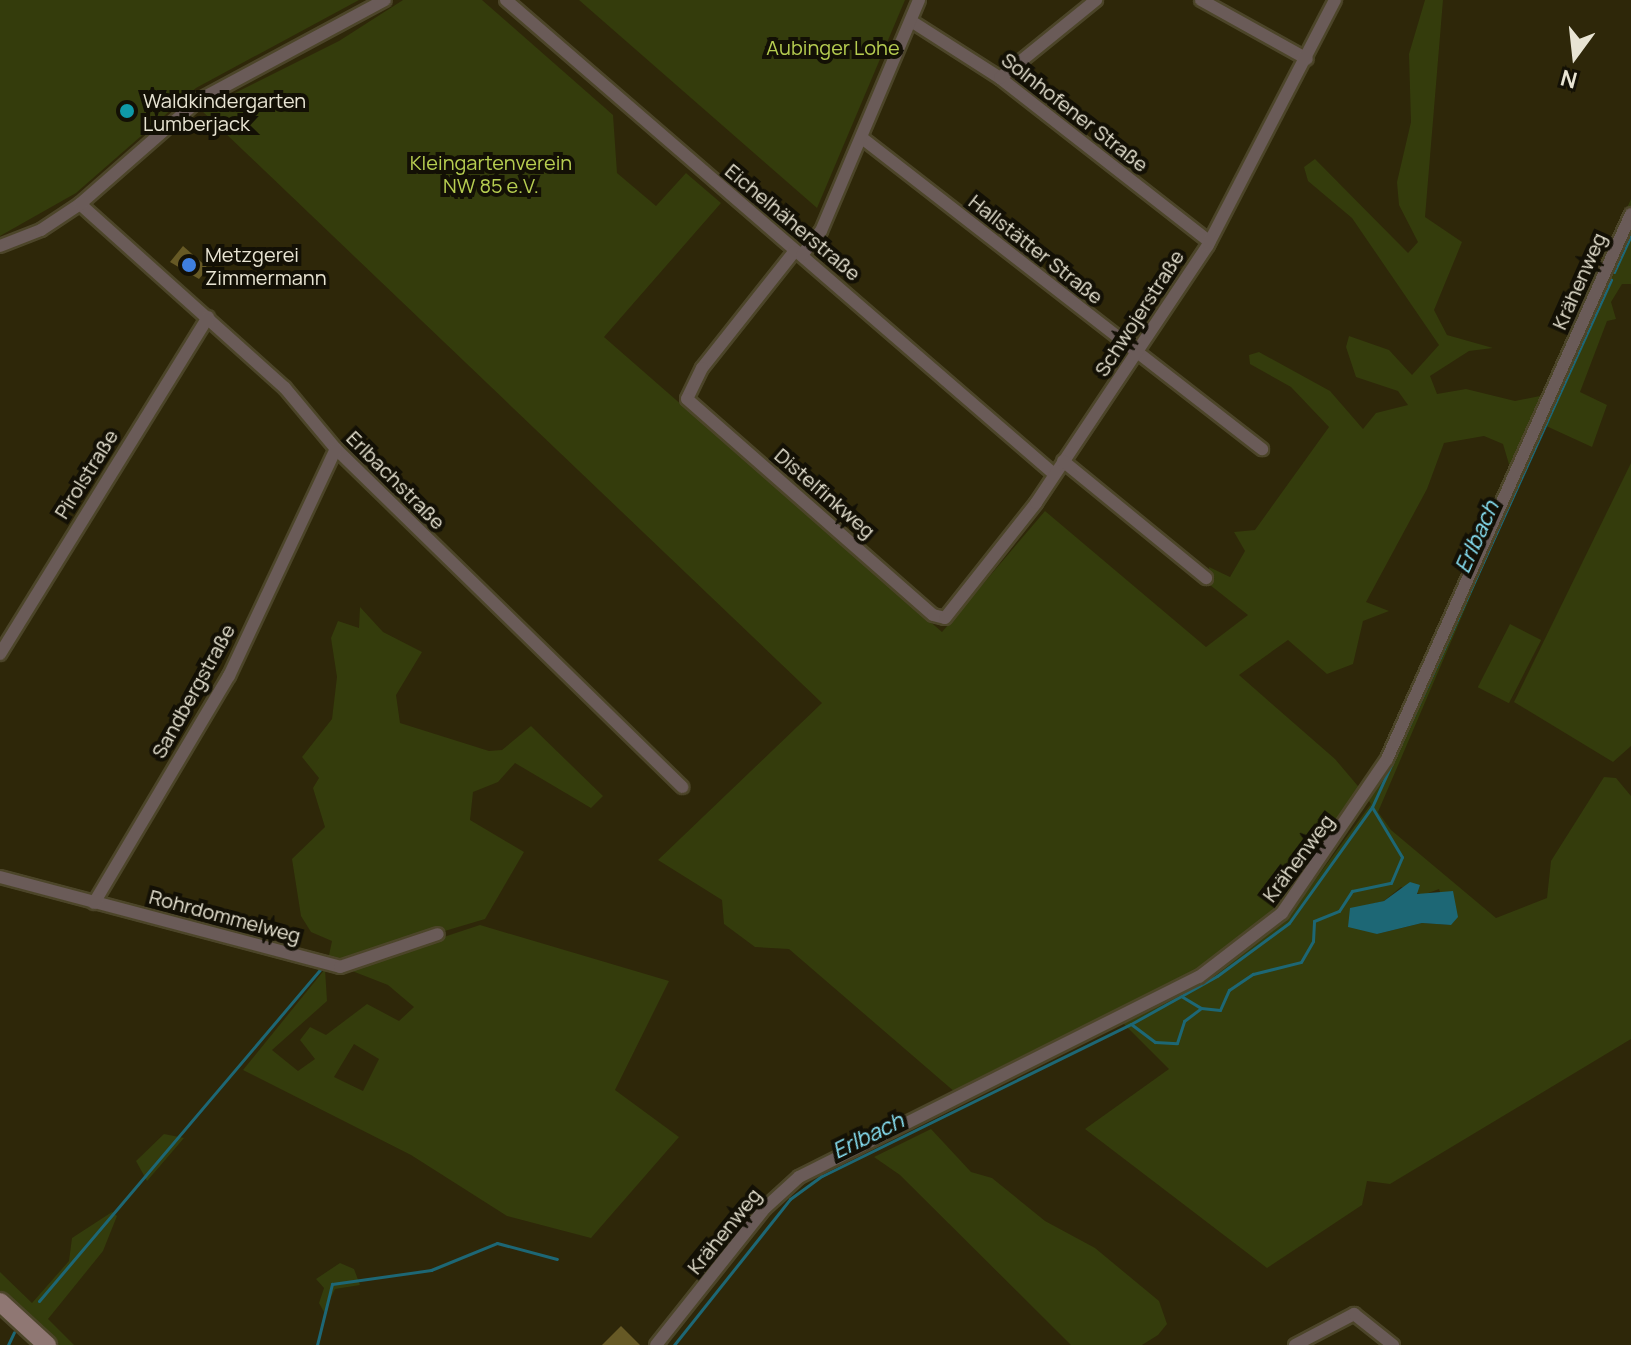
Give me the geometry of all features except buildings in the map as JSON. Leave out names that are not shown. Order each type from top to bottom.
[{"type":"main road","points":[[0,1302],[47,1345]]},
{"type":"street","points":[[0,246],[41,230],[80,204],[190,106],[385,0]]},
{"type":"street","name":"Eichelhäherstraße","points":[[506,0],[1054,474]]},
{"type":"street","points":[[798,253],[821,231],[919,0]]},
{"type":"street","points":[[1000,78],[1096,0]]},
{"type":"street","points":[[1201,0],[1307,59]]},
{"type":"street","name":"Schwojerstraße","points":[[937,617],[945,618],[963,600],[1138,353],[1210,242],[1335,0]]},
{"type":"street","name":"Solnhofener Straße","points":[[911,21],[1000,78],[1210,242]]},
{"type":"street","name":"Hallstätter Straße","points":[[862,138],[1262,449]]},
{"type":"street","name":"Erlbachstraße","points":[[80,204],[285,388],[336,449],[682,787]]},
{"type":"street","name":"Krähenweg","points":[[656,1345],[765,1208],[799,1177],[1199,977],[1282,913],[1387,759],[1631,214]]},
{"type":"street","name":"Distelfinkweg","points":[[798,253],[702,368],[687,399],[937,617]]},
{"type":"street","name":"Pirolstraße","points":[[0,654],[208,317]]},
{"type":"street","name":"Sandbergstraße","points":[[94,903],[229,676],[336,449]]},
{"type":"street","points":[[1063,461],[1206,578]]},
{"type":"street","name":"Rohrdommelweg","points":[[0,877],[340,967],[438,934]]},
{"type":"street","points":[[1295,1345],[1354,1314],[1393,1345]]},
{"type":"green space","points":[[0,0],[359,0],[196,88],[76,193],[0,236]]},
{"type":"green space","name":"Kleingartenverein NW 85 e.V.","points":[[403,0],[482,0],[613,115],[617,173],[656,206],[686,173],[721,203],[604,337],[942,632],[1045,511],[1206,647],[1248,615],[1210,585],[1209,567],[1230,577],[1245,551],[1234,532],[1255,530],[1329,427],[1291,387],[1250,364],[1249,355],[1259,352],[1330,391],[1363,429],[1376,413],[1408,405],[1398,391],[1356,377],[1346,347],[1349,336],[1389,350],[1412,375],[1439,345],[1352,218],[1308,181],[1304,167],[1315,159],[1408,253],[1418,242],[1399,205],[1397,182],[1411,122],[1409,54],[1425,0],[1443,0],[1425,217],[1462,242],[1434,310],[1447,335],[1493,348],[1469,351],[1430,376],[1437,394],[1466,389],[1515,401],[1545,395],[1631,199],[1631,284],[1622,284],[1611,302],[1616,319],[1607,321],[1580,392],[1607,405],[1592,447],[1544,425],[1378,812],[1391,830],[1496,918],[1547,898],[1551,861],[1604,777],[1616,778],[1631,796],[1631,1039],[1390,1184],[1367,1181],[1362,1205],[1267,1268],[1085,1129],[1169,1069],[1122,1022],[1219,971],[1284,922],[1371,804],[1363,793],[1280,910],[1222,958],[956,1093],[789,949],[755,947],[724,924],[722,900],[658,860],[822,703],[201,110],[339,41]],"holes":[[[1484,436],[1503,444],[1511,471],[1383,760],[1363,792],[1335,759],[1239,675],[1288,640],[1327,674],[1353,664],[1363,621],[1389,611],[1366,602],[1427,489],[1444,443]],[[1401,887],[1423,895],[1439,889],[1451,925],[1422,923],[1377,934],[1350,909],[1384,901]]]},
{"type":"green space","name":"Aubinger Lohe","points":[[579,0],[905,0],[817,208]]},
{"type":"green space","points":[[1631,463],[1631,746],[1613,762],[1514,702]]},
{"type":"green space","points":[[360,607],[383,632],[422,652],[396,695],[400,723],[489,751],[502,750],[531,726],[603,796],[591,808],[515,763],[498,782],[473,792],[470,820],[524,852],[485,919],[337,963],[328,960],[332,941],[311,932],[301,916],[292,859],[325,827],[313,788],[319,778],[302,757],[332,719],[337,677],[331,638],[338,621],[359,628]]},
{"type":"green space","points":[[1510,624],[1541,640],[1509,703],[1478,687]]},
{"type":"green space","points":[[480,925],[669,981],[615,1090],[679,1137],[591,1238],[507,1216],[411,1155],[243,1070],[325,969],[327,1001],[272,1050],[298,1071],[315,1059],[300,1040],[310,1027],[326,1035],[367,1004],[399,1021],[414,1007],[388,985],[347,969]],"holes":[[[354,1044],[379,1059],[363,1091],[334,1077]]]},
{"type":"green space","points":[[931,1129],[971,1172],[992,1178],[1045,1221],[1095,1248],[1159,1301],[1167,1324],[1158,1335],[1142,1345],[1071,1345],[900,1175],[874,1157]]},
{"type":"green space","points":[[164,1134],[184,1138],[147,1181],[136,1161]]},
{"type":"green space","points":[[112,1212],[117,1216],[103,1251],[48,1319],[74,1345],[35,1345],[0,1315],[0,1272],[32,1303],[69,1261],[72,1238]]},
{"type":"green space","points":[[340,1263],[354,1269],[360,1285],[335,1289],[324,1312],[319,1303],[324,1288],[316,1279]]},
{"type":"water","points":[[1410,882],[1420,885],[1417,894],[1453,891],[1458,917],[1451,925],[1422,923],[1377,934],[1348,927],[1350,908],[1384,901]]},
{"type":"waterway","name":"Erlbach","points":[[1614,272],[1631,235]]},
{"type":"waterway","name":"Erlbach","points":[[674,1345],[790,1199],[822,1176],[1131,1024],[1155,1042],[1177,1043],[1184,1021],[1201,1008],[1220,1010],[1229,990],[1253,974],[1301,962],[1313,941],[1314,921],[1339,911],[1352,891],[1391,883],[1402,857],[1372,807],[1611,280]]},
{"type":"waterway","name":"Erlbach","points":[[1131,1024],[1217,976],[1289,923],[1372,807]]},
{"type":"waterway","points":[[39,1301],[322,967]]},
{"type":"waterway","name":"Erlbach","points":[[1181,996],[1201,1008]]},
{"type":"waterway","points":[[317,1345],[332,1284],[431,1270],[497,1243],[557,1259]]},
{"type":"waterway","points":[[8,1345],[14,1332]]},
{"type":"place","name":"Waldkindergarten Lumberjack","points":[[127,111]]},
{"type":"place","name":"Metzgerei Zimmermann","points":[[189,265]]}]
